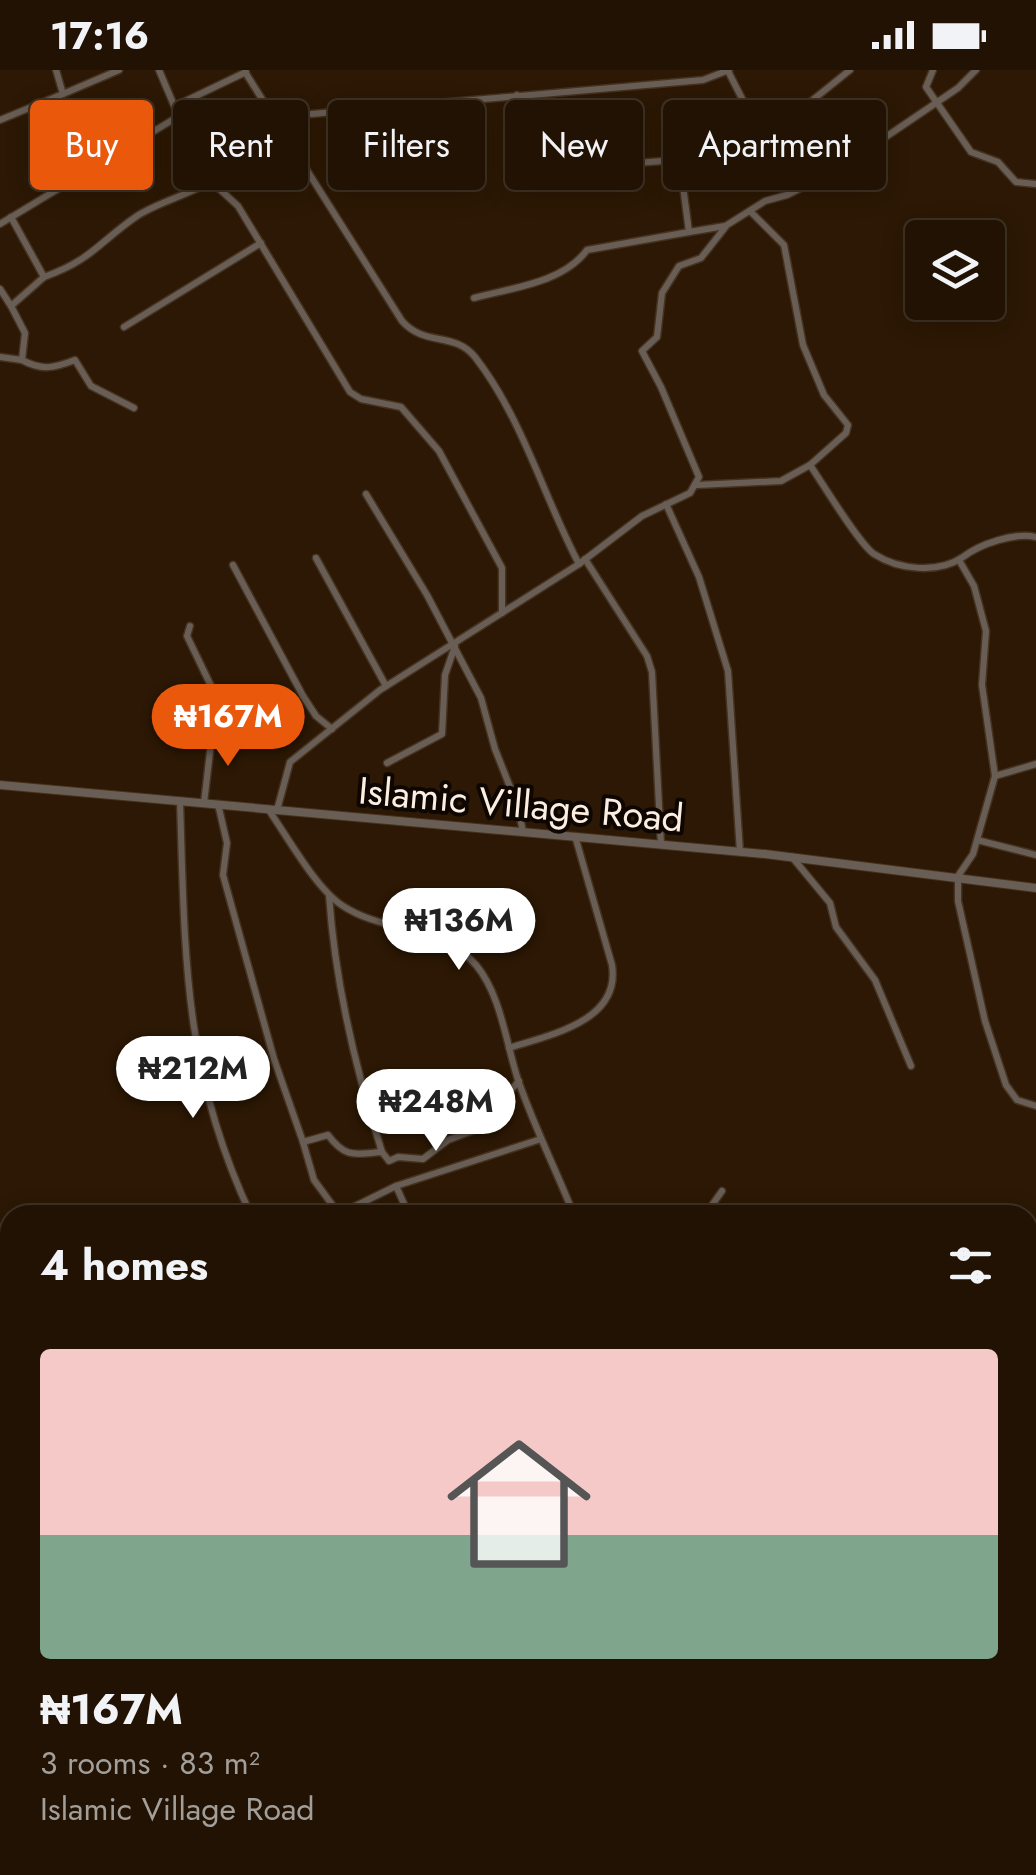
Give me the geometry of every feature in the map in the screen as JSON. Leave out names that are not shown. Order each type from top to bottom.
[{"type":"street","points":[[56,70],[63,94]]},
{"type":"street","points":[[0,120],[119,70]]},
{"type":"street","points":[[159,70],[173,102]]},
{"type":"street","points":[[308,114],[703,80],[729,70],[744,100]]},
{"type":"street","points":[[813,100],[850,70]]},
{"type":"street","points":[[934,70],[926,87],[970,152],[998,162],[1016,182],[1036,184]]},
{"type":"street","points":[[886,137],[938,102],[976,70]]},
{"type":"street","points":[[187,100],[247,71],[264,100]]},
{"type":"street","points":[[517,95],[529,172],[663,161],[683,186],[690,232]]},
{"type":"street","points":[[0,224],[173,120]]},
{"type":"street","points":[[308,171],[402,321],[414,334],[451,340],[475,358],[512,419],[582,562],[646,656],[652,672],[661,844]]},
{"type":"street","points":[[11,306],[44,277],[72,267],[98,250],[138,216],[193,190]]},
{"type":"street","points":[[222,190],[233,198],[350,392],[360,399],[401,407],[439,451],[502,568],[502,614]]},
{"type":"street","points":[[474,298],[540,280],[580,260],[586,250],[726,226],[765,201],[795,190]]},
{"type":"street","points":[[697,486],[781,482],[810,466],[846,433],[848,425],[824,395],[803,345],[784,246],[751,212]]},
{"type":"street","points":[[11,217],[44,277]]},
{"type":"street","points":[[570,1205],[518,1080],[494,998],[478,966],[466,956],[414,932],[357,914],[328,892],[272,809],[290,762],[386,686],[455,646],[582,562],[642,516],[697,486],[699,477],[662,387],[642,352],[657,337],[662,293],[680,266],[701,258],[726,226]]},
{"type":"street","points":[[124,327],[261,244]]},
{"type":"street","points":[[0,288],[25,333],[22,360]]},
{"type":"street","points":[[0,357],[22,360],[37,368],[54,368],[75,360],[91,386],[134,408]]},
{"type":"street","points":[[810,466],[871,552],[926,569],[959,560],[982,544],[1026,534],[1036,537]]},
{"type":"street","points":[[366,494],[481,698],[491,737],[518,807],[522,832]]},
{"type":"street","points":[[666,504],[699,577],[728,671],[740,852]]},
{"type":"street","points":[[316,558],[386,686]]},
{"type":"street","points":[[959,560],[974,586],[986,631],[982,685],[995,776],[977,840],[958,876],[958,900],[966,922],[974,979],[1006,1086],[1017,1100],[1036,1106]]},
{"type":"street","points":[[232,565],[303,696],[316,716],[332,729]]},
{"type":"street","points":[[190,626],[187,636],[208,678],[215,709],[204,803]]},
{"type":"street","points":[[387,763],[442,734],[445,676],[455,646]]},
{"type":"street","points":[[995,776],[1036,764]]},
{"type":"street","name":"Islamic Village Road","points":[[0,785],[792,857],[1036,888]]},
{"type":"street","points":[[180,800],[189,1010],[206,1103],[246,1205]]},
{"type":"street","points":[[218,804],[227,843],[223,875],[274,1059],[314,1180],[332,1205]]},
{"type":"street","points":[[509,1048],[584,1020],[602,1006],[612,987],[612,965],[575,836]]},
{"type":"street","points":[[977,840],[1036,854]]},
{"type":"street","points":[[792,857],[830,903],[836,927],[876,980],[911,1066]]},
{"type":"street","points":[[328,892],[333,954],[345,1018],[382,1152],[389,1162],[398,1158],[423,1159],[448,1140],[475,1130],[518,1080]]},
{"type":"street","points":[[303,1142],[328,1136],[338,1149],[354,1158],[382,1152]]},
{"type":"street","points":[[357,1205],[396,1186],[541,1139]]},
{"type":"street","points":[[396,1186],[405,1205]]},
{"type":"street","points":[[712,1205],[722,1190]]}]
